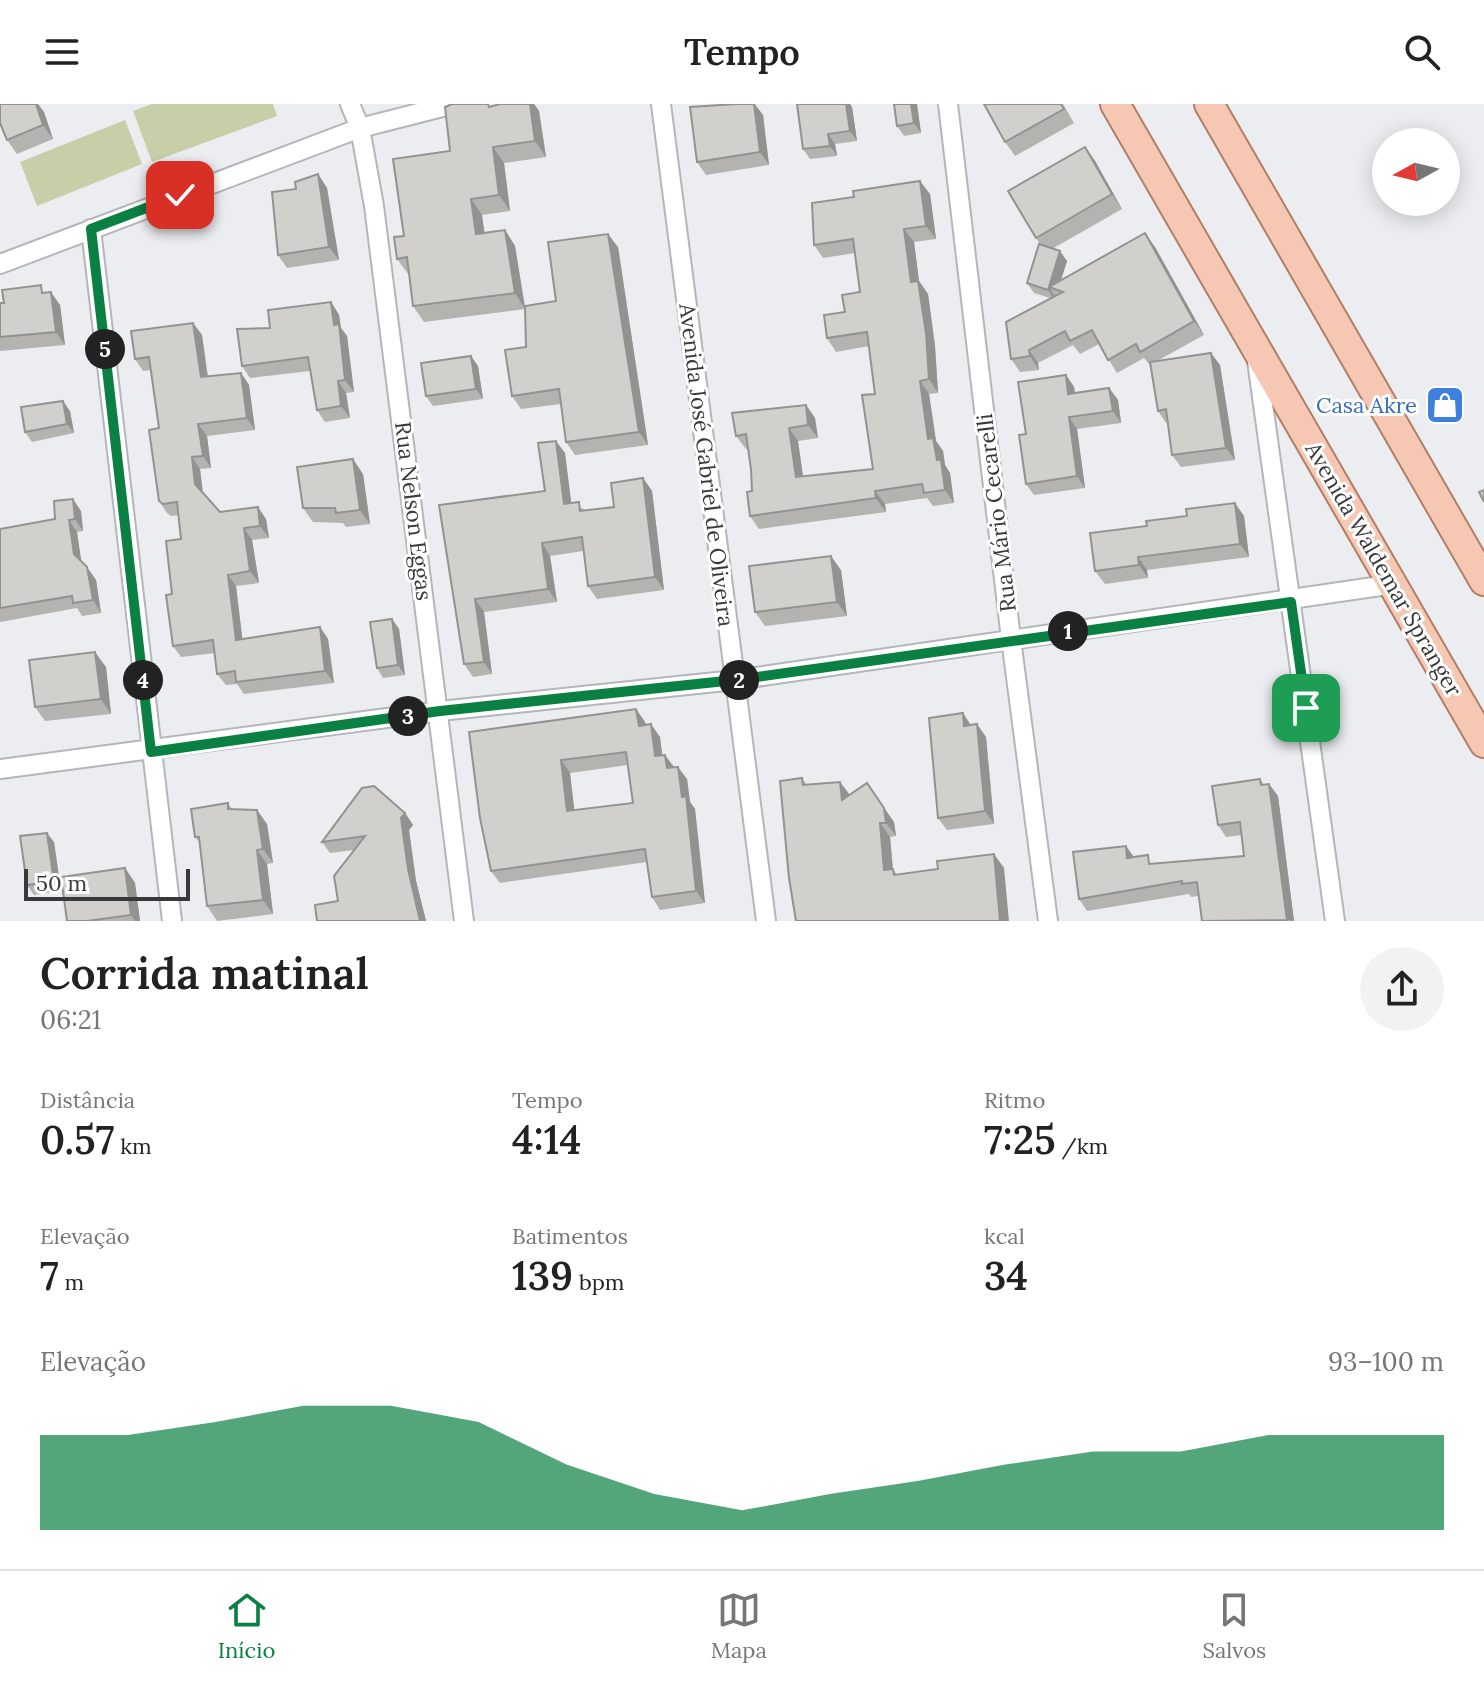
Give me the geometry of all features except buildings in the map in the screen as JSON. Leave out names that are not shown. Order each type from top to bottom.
[{"type":"main road","name":"Avenida Waldemar Spranger","points":[[1115,104],[1484,743]]},
{"type":"main road","points":[[1209,104],[1484,581]]},
{"type":"street","name":"Rua Nelson Eggas","points":[[350,104],[360,128],[374,206],[440,711],[464,921]]},
{"type":"street","points":[[0,264],[360,128],[454,104]]},
{"type":"street","name":"Avenida José Gabriel de Oliveira","points":[[661,104],[766,921]]},
{"type":"street","name":"Rua Mário Cecarelli","points":[[948,104],[1011,639],[1048,921]]},
{"type":"street","points":[[91,229],[172,921]]},
{"type":"street","points":[[1254,341],[1335,921]]},
{"type":"street","points":[[0,769],[151,752],[440,711],[735,680],[1291,602],[1394,584]]},
{"type":"green space","points":[[152,104],[273,104],[277,116],[152,162],[133,111]]},
{"type":"green space","points":[[125,120],[142,164],[37,206],[20,162]]},
{"type":"place","name":"Casa Akre","points":[[1445,405]]},
{"type":"route","points":[[180,195],[91,229],[151,752],[440,711],[735,680],[1291,602],[1306,708]]}]
